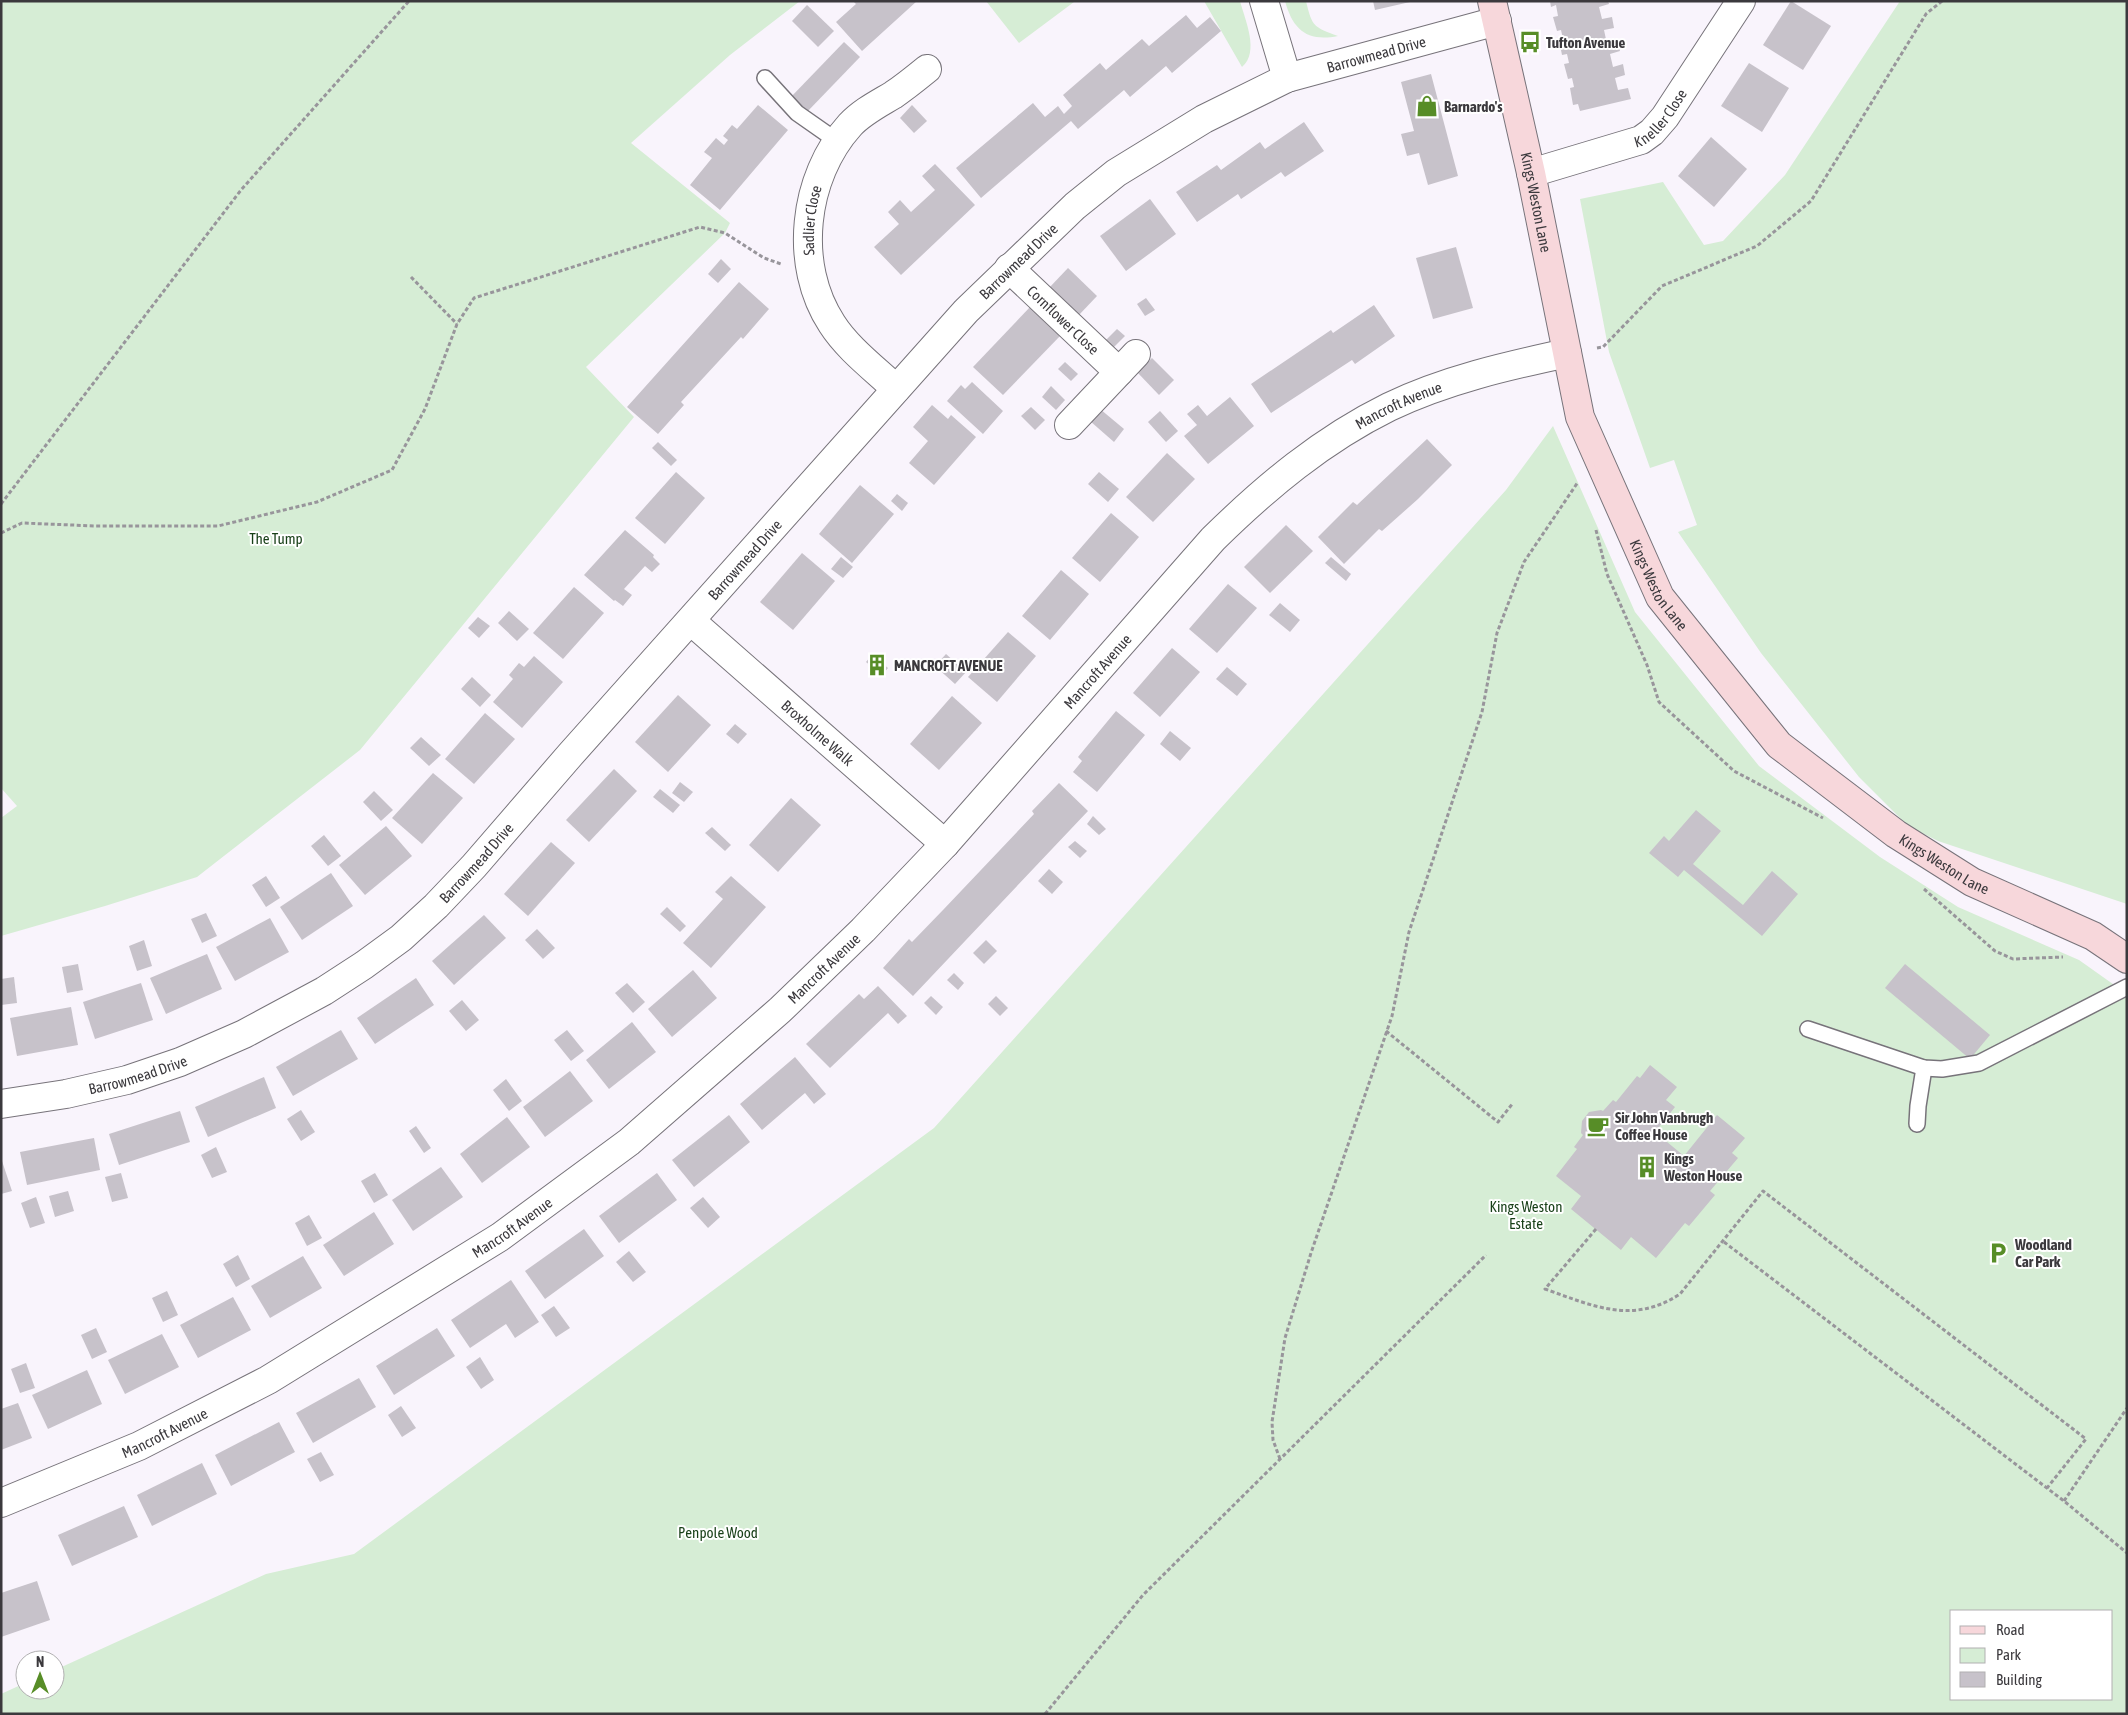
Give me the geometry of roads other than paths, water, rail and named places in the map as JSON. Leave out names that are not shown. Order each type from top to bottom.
[{"type":"street","points":[[1264,1],[1287,78]]},
{"type":"street","name":"Kneller Close","points":[[1531,173],[1619,148],[1641,140],[1652,132],[1665,117],[1740,1]]},
{"type":"street","name":"Barrowmead Drive","points":[[1,1104],[66,1094],[127,1080],[180,1062],[244,1034],[324,991],[401,938],[455,886],[570,754],[691,621],[966,311],[1075,206],[1116,173],[1204,119],[1287,78],[1494,11]]},
{"type":"street","name":"Kings Weston Lane","points":[[1494,11],[1531,173],[1580,417],[1660,597],[1779,745],[1896,834],[1972,882],[2093,936],[2127,959]]},
{"type":"street","name":"Sadlier Close","points":[[896,389],[843,338],[832,324],[812,276],[808,225],[815,186],[837,141],[851,124],[865,112],[895,94],[927,69]]},
{"type":"street","name":"Cornflower Close","points":[[1009,268],[1128,362],[1069,424]]},
{"type":"street","name":"Mancroft Avenue","points":[[1,1504],[139,1446],[268,1380],[500,1237],[629,1142],[780,1010],[863,930],[945,844],[1213,539],[1253,500],[1291,468],[1389,407],[1496,369],[1567,353]]},
{"type":"street","name":"Broxholme Walk","points":[[691,621],[945,844]]},
{"type":"lane","points":[[765,78],[797,113],[837,141]]},
{"type":"lane","points":[[1808,1030],[1924,1068],[1942,1069],[1979,1063],[2127,988]]},
{"type":"lane","points":[[1917,1124],[1924,1068]]},
{"type":"place","name":"Tufton Avenue","points":[[1530,42]]},
{"type":"place","name":"Barnardo's","points":[[1427,106]]},
{"type":"place","name":"MANCROFT AVENUE","points":[[877,665]]},
{"type":"place","name":"Sir John Vanbrugh Coffee House","points":[[1598,1126]]},
{"type":"place","name":"Kings Weston House","points":[[1647,1167]]},
{"type":"place","name":"Woodland Car Park","points":[[1998,1253]]},
{"type":"park label","name":"The Tump","points":[[276,538]]},
{"type":"park label","name":"Kings Weston Estate","points":[[1526,1214]]},
{"type":"park label","name":"Penpole Wood","points":[[718,1532]]}]
